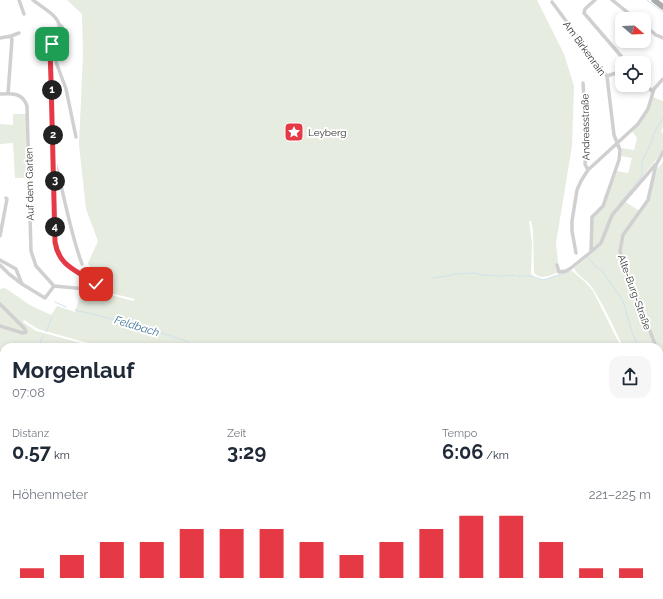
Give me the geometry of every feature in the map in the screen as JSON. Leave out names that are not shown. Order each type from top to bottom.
[{"type":"main road","points":[[654,0],[663,7]]},
{"type":"street","points":[[19,0],[24,14]]},
{"type":"street","points":[[33,0],[52,15],[62,27],[63,31],[56,49],[56,62],[66,89],[76,137]]},
{"type":"street","points":[[595,0],[585,9],[584,13],[621,56]]},
{"type":"street","points":[[612,0],[627,12]]},
{"type":"street","name":"Am Birkenrain","points":[[552,2],[607,76],[614,135],[620,150],[619,160],[603,206],[592,217],[592,252]]},
{"type":"street","points":[[0,262],[9,274],[45,298],[54,286],[96,290],[96,284],[68,267],[57,250],[55,242],[50,52],[59,29],[59,24]]},
{"type":"street","points":[[651,31],[663,38]]},
{"type":"street","points":[[0,38],[19,33]]},
{"type":"street","points":[[8,94],[11,36]]},
{"type":"street","points":[[607,76],[615,74]]},
{"type":"street","points":[[576,253],[572,231],[574,206],[579,185],[588,170],[618,143],[641,119],[648,109],[656,86],[663,79]]},
{"type":"street","name":"Andreasstraße","points":[[584,83],[587,142],[585,164],[588,170]]},
{"type":"street","name":"Auf dem Garten","points":[[0,94],[17,95],[25,101],[27,106],[31,251],[36,266],[54,286]]},
{"type":"street","name":"Alte-Burg-Straße","points":[[654,343],[635,291],[623,266],[620,251],[623,235],[648,200],[658,160],[663,152]]},
{"type":"street","points":[[557,265],[559,272],[566,271],[592,252],[601,242],[612,215],[658,160]]},
{"type":"street","points":[[54,161],[64,194],[68,218],[82,264]]},
{"type":"street","points":[[0,236],[6,198]]},
{"type":"street","points":[[0,262],[16,269],[22,284]]},
{"type":"street","points":[[0,304],[24,328],[26,332],[24,333],[0,326]]},
{"type":"shaded area","points":[[67,0],[537,0],[564,54],[574,86],[572,146],[556,243],[559,272],[543,277],[540,277],[534,273],[533,230],[531,221],[529,221],[532,243],[531,274],[535,278],[544,280],[571,270],[593,291],[619,343],[88,343],[38,329],[24,320],[23,322],[36,331],[81,343],[0,343],[0,289],[5,288],[30,305],[51,315],[57,306],[75,312],[82,290],[100,292],[133,301],[135,299],[102,291],[88,263],[98,241],[86,209],[79,145],[83,54],[82,14]]},
{"type":"shaded area","points":[[653,97],[663,101],[663,126],[661,132],[663,133],[663,150],[611,214],[600,242],[592,250],[593,218],[604,206],[617,171],[628,173],[632,158],[621,156],[622,148],[634,150],[637,138],[632,131],[639,124]]},
{"type":"shaded area","points":[[13,114],[26,114],[27,178],[15,178],[13,143],[0,144],[0,124],[13,125]]},
{"type":"shaded area","points":[[663,162],[663,343],[654,343],[651,339],[653,343],[621,343],[595,292],[574,268],[600,246],[613,214],[624,201],[641,212],[649,201],[657,169]]},
{"type":"waterway","points":[[647,0],[663,12]]},
{"type":"waterway","points":[[620,203],[642,176],[642,161],[655,131],[663,118]]},
{"type":"waterway","points":[[588,257],[595,266],[603,272],[623,301],[636,343]]},
{"type":"waterway","points":[[517,276],[532,276],[543,280],[568,272]]},
{"type":"waterway","points":[[433,278],[455,274],[475,273],[501,276],[514,275]]},
{"type":"waterway","name":"Feldbach","points":[[55,302],[66,307]]},
{"type":"waterway","name":"Feldbach","points":[[75,310],[141,326],[190,343]]},
{"type":"waterway","points":[[46,332],[52,317]]},
{"type":"waterway","points":[[40,343],[43,336]]},
{"type":"place","name":"Leyberg","points":[[294,132]]},
{"type":"route","points":[[52,44],[50,52],[55,242],[58,254],[68,267],[96,284]]}]
